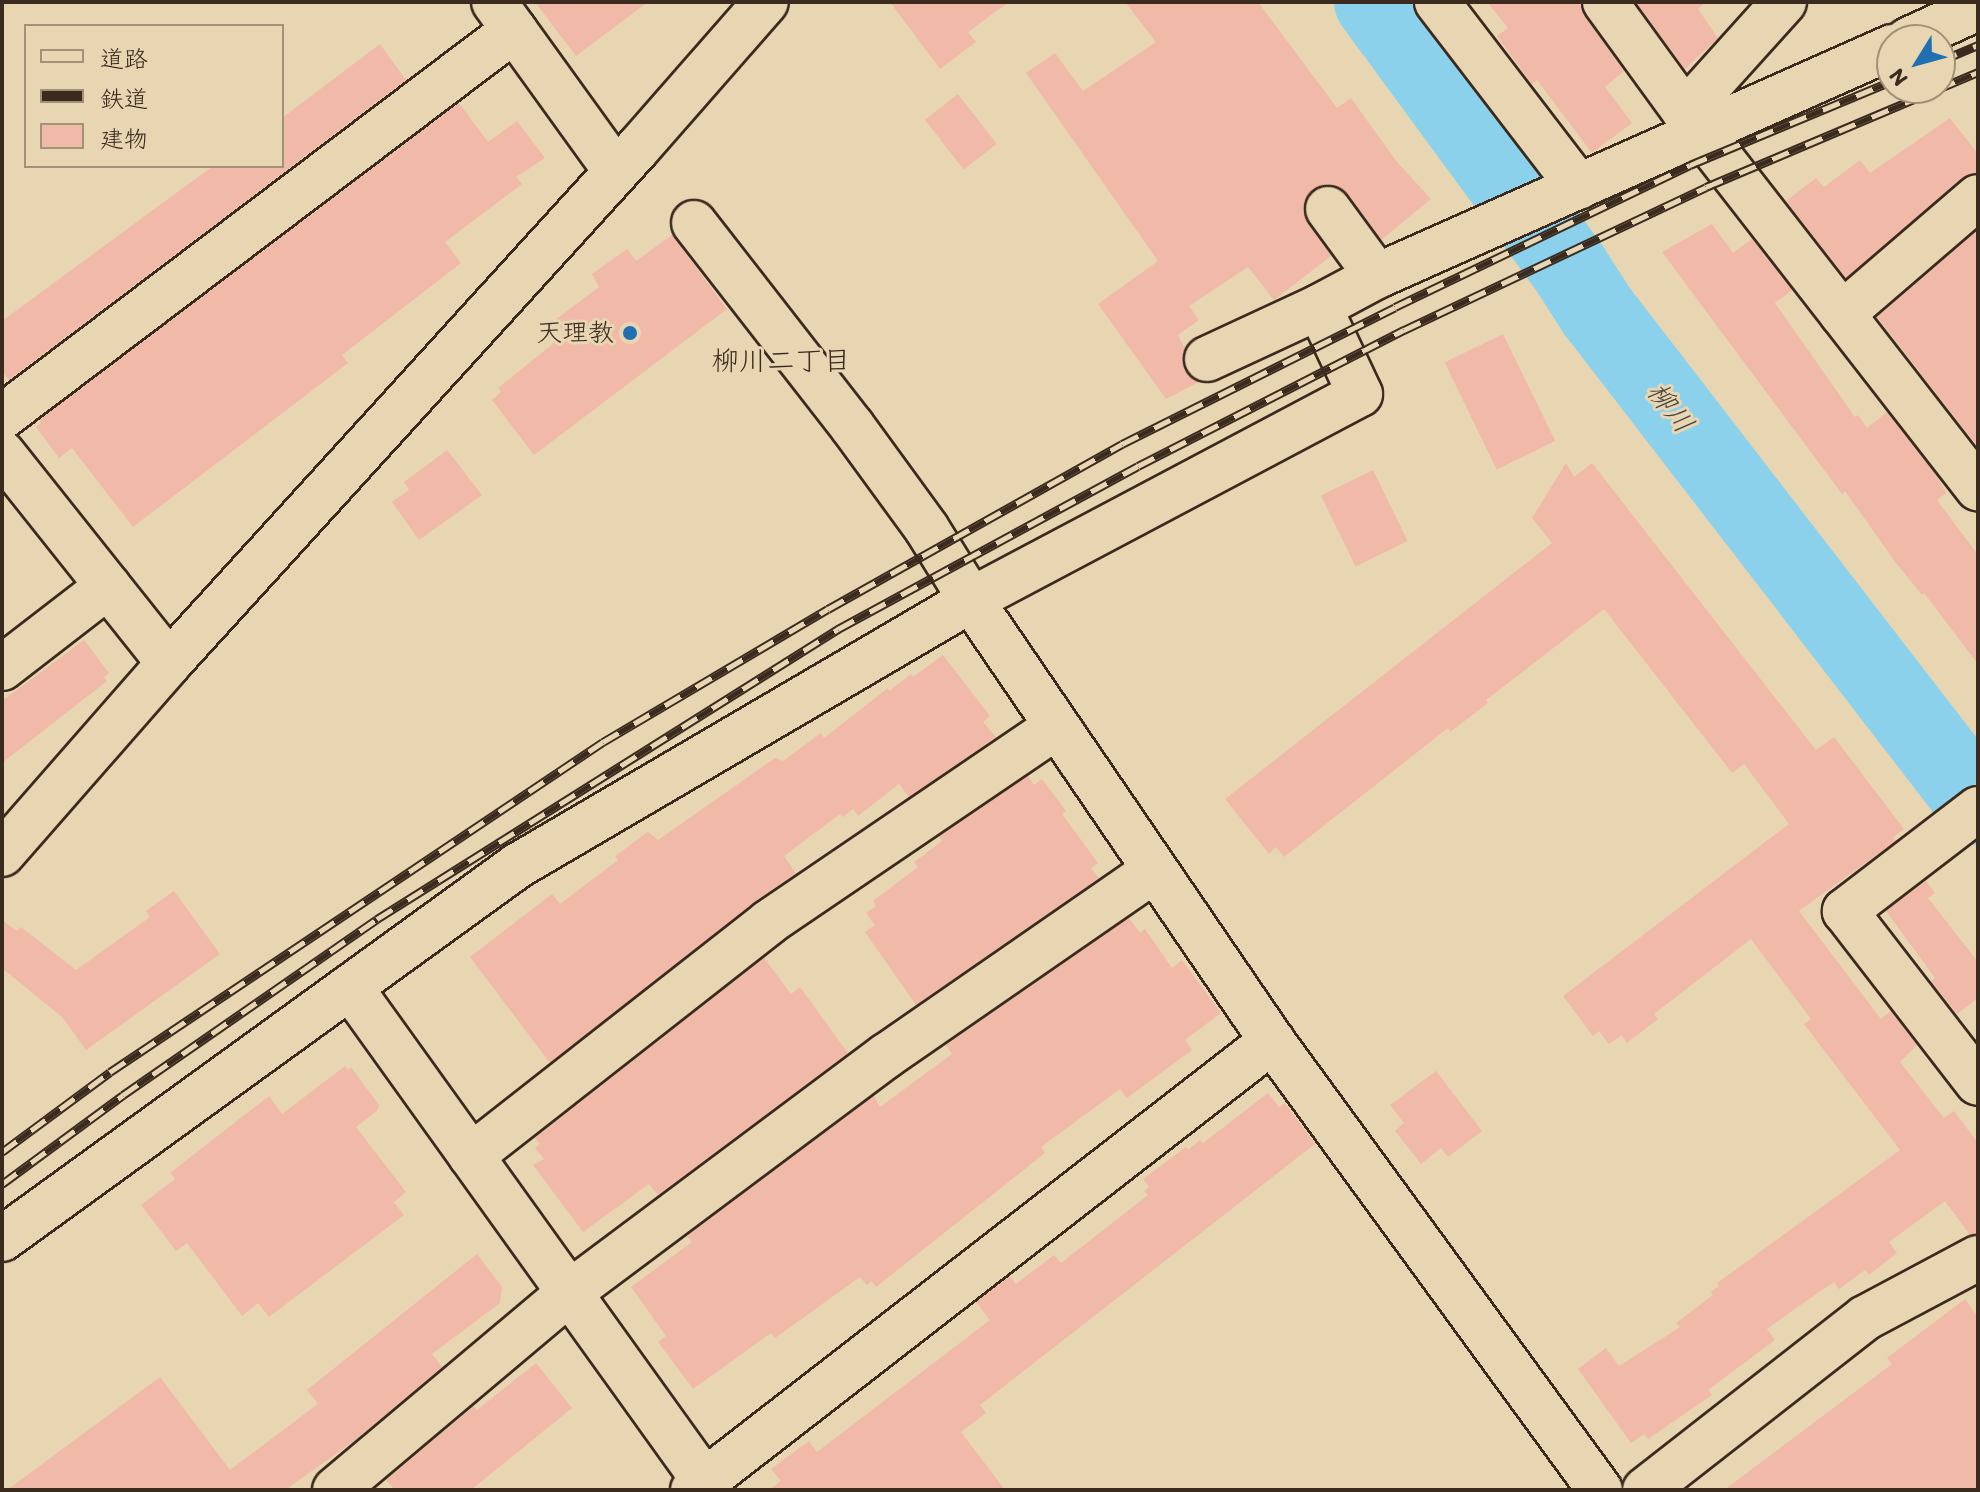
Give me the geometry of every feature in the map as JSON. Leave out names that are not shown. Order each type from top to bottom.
[{"type":"street","points":[[2,854],[169,663],[766,2]]},
{"type":"street","points":[[1437,2],[1579,187]]},
{"type":"street","points":[[1605,2],[1694,122],[1978,488]]},
{"type":"street","points":[[1694,122],[1784,2]]},
{"type":"street","points":[[1943,24],[1978,8]]},
{"type":"street","points":[[2,417],[504,16],[616,171]]},
{"type":"street","points":[[1207,359],[1319,307],[1377,276],[1579,187],[1694,122],[1876,53]]},
{"type":"street","points":[[1842,314],[1978,197]]},
{"type":"street","points":[[1328,209],[1377,276]]},
{"type":"street","points":[[694,223],[852,426],[927,529],[971,600],[1272,1041],[1600,1490]]},
{"type":"street","points":[[2,1239],[517,866],[971,600],[1360,394],[1319,307]]},
{"type":"street","points":[[2,453],[169,663]]},
{"type":"street","points":[[2,668],[108,586]]},
{"type":"street","points":[[471,1156],[769,922],[1057,726]]},
{"type":"street","points":[[1971,815],[1845,911],[1978,1083]]},
{"type":"street","points":[[335,1490],[569,1293],[886,1056],[1155,870]]},
{"type":"street","points":[[350,987],[569,1293],[703,1487],[1272,1041]]},
{"type":"street","points":[[1645,1490],[1865,1318],[1978,1258]]},
{"type":"building","points":[[535,2],[648,2],[576,56]]},
{"type":"building","points":[[890,2],[1009,2],[968,32],[976,42],[940,69]]},
{"type":"building","points":[[1125,2],[1258,2],[1337,108],[1351,98],[1397,162],[1431,199],[1381,240],[1339,187],[1326,184],[1313,189],[1305,200],[1303,212],[1331,256],[1274,300],[1248,267],[1189,306],[1199,320],[1178,335],[1185,349],[1184,369],[1199,382],[1166,399],[1098,304],[1158,261],[1026,73],[1055,53],[1083,91],[1156,42]]},
{"type":"building","points":[[1487,2],[1580,2],[1585,17],[1624,71],[1605,87],[1632,123],[1592,153],[1537,80],[1532,84],[1497,36],[1508,28]]},
{"type":"building","points":[[1636,2],[1706,2],[1698,9],[1718,38],[1685,69]]},
{"type":"building","points":[[380,44],[406,80],[9,380],[2,371],[2,321],[210,168],[284,168],[284,116]]},
{"type":"building","points":[[958,94],[997,144],[964,170],[925,120]]},
{"type":"building","points":[[459,103],[488,142],[517,121],[545,158],[516,177],[522,184],[445,242],[461,263],[342,355],[348,363],[133,527],[72,448],[59,458],[36,427],[41,423],[39,420]]},
{"type":"building","points":[[1950,118],[1978,154],[1978,173],[1962,178],[1846,278],[1786,201],[1816,178],[1824,187],[1860,160],[1870,173]]},
{"type":"building","points":[[1712,224],[1733,253],[1752,239],[1792,290],[1775,303],[1855,417],[1858,415],[1867,428],[1887,412],[1937,476],[1946,493],[1937,500],[1978,555],[1978,664],[1924,593],[1922,595],[1896,563],[1845,491],[1842,494],[1662,252]]},
{"type":"building","points":[[1978,230],[1978,445],[1977,446],[1877,317]]},
{"type":"building","points":[[672,235],[727,309],[534,455],[492,400],[501,392],[498,388],[565,334],[555,320],[599,287],[592,274],[627,249],[636,261]]},
{"type":"building","points":[[1503,334],[1555,441],[1497,469],[1445,362]]},
{"type":"building","points":[[447,450],[482,495],[419,540],[392,502],[409,490],[404,482]]},
{"type":"building","points":[[1566,463],[1574,477],[1592,463],[1816,750],[1834,737],[1904,829],[1893,838],[1896,841],[1799,911],[1881,1019],[1891,1011],[1917,1045],[1900,1062],[1944,1118],[1954,1111],[1978,1143],[1978,1233],[1970,1235],[1945,1201],[1889,1242],[1897,1253],[1869,1275],[1865,1270],[1839,1289],[1834,1282],[1799,1306],[1767,1329],[1775,1340],[1708,1390],[1712,1395],[1648,1439],[1644,1434],[1631,1443],[1578,1369],[1606,1348],[1619,1366],[1680,1327],[1676,1323],[1713,1295],[1711,1292],[1719,1286],[1717,1283],[1900,1150],[1804,1024],[1811,1019],[1751,939],[1654,1014],[1658,1019],[1627,1043],[1622,1035],[1609,1044],[1599,1031],[1593,1036],[1563,996],[1789,824],[1744,764],[1732,773],[1604,609],[1486,700],[1488,703],[1450,732],[1448,728],[1284,857],[1276,847],[1269,854],[1225,799],[1552,543],[1532,518]]},
{"type":"building","points":[[1373,470],[1408,541],[1356,566],[1321,495]]},
{"type":"building","points":[[84,640],[109,673],[104,677],[107,681],[2,763],[2,701]]},
{"type":"building","points":[[943,655],[990,716],[983,722],[996,737],[909,797],[899,784],[858,816],[853,809],[843,817],[840,814],[784,856],[796,873],[754,902],[550,1063],[470,957],[552,894],[560,904],[618,860],[615,856],[648,832],[658,840],[775,758],[783,761],[821,733],[824,738],[888,688],[889,691],[911,674],[913,677]]},
{"type":"building","points":[[1028,776],[1034,785],[1042,779],[1066,811],[1062,814],[1098,863],[1091,868],[1099,878],[916,1005],[865,932],[875,925],[866,913],[876,906],[873,901],[918,867],[914,862],[942,841],[939,837]]},
{"type":"building","points":[[1926,881],[1935,893],[1928,898],[1978,962],[1978,998],[1957,1014],[1931,981],[1935,978],[1886,911]]},
{"type":"building","points":[[174,891],[220,954],[86,1050],[62,1017],[2,968],[2,920],[17,931],[21,927],[76,970],[150,917],[146,911]]},
{"type":"building","points":[[1129,918],[1140,933],[1145,929],[1172,968],[1182,960],[1221,1013],[1185,1040],[1192,1050],[1127,1098],[1120,1089],[1041,1147],[1045,1153],[876,1287],[872,1281],[867,1285],[860,1277],[775,1338],[771,1333],[693,1389],[658,1342],[666,1336],[631,1287],[692,1242],[687,1236],[874,1096],[880,1107],[952,1054],[946,1045]]},
{"type":"building","points":[[764,958],[791,994],[800,987],[848,1053],[658,1195],[649,1184],[583,1232],[533,1165],[544,1159],[535,1148],[540,1144],[535,1138]]},
{"type":"building","points":[[345,1066],[348,1070],[351,1067],[379,1105],[378,1110],[356,1127],[406,1192],[394,1202],[404,1215],[269,1317],[258,1303],[242,1316],[187,1243],[176,1251],[141,1205],[175,1179],[170,1173],[269,1096],[282,1114]]},
{"type":"building","points":[[1436,1071],[1482,1131],[1448,1157],[1441,1148],[1421,1164],[1395,1131],[1404,1123],[1390,1105]]},
{"type":"building","points":[[1268,1093],[1279,1107],[1285,1103],[1315,1144],[980,1405],[986,1413],[961,1432],[1005,1490],[769,1490],[781,1481],[771,1469],[809,1441],[817,1452],[990,1320],[976,1302],[1010,1276],[1016,1284],[1054,1255],[1061,1263],[1148,1195],[1144,1191],[1149,1187],[1143,1179],[1186,1147],[1188,1150],[1200,1140],[1203,1143]]},
{"type":"building","points":[[477,1254],[502,1287],[500,1303],[432,1354],[442,1367],[354,1441],[285,1490],[7,1490],[160,1377],[230,1470],[318,1404],[307,1390]]},
{"type":"building","points":[[1965,1299],[1978,1317],[1978,1490],[1724,1490],[1892,1364],[1887,1358]]},
{"type":"building","points":[[536,1363],[572,1408],[471,1490],[395,1490],[386,1480],[474,1406],[477,1410]]},
{"type":"waterway","name":"柳川","points":[[1374,2],[1570,269],[1597,311],[1978,805]]},
{"type":"railway","points":[[1956,54],[1978,45]]},
{"type":"railway","points":[[2,1184],[123,1095],[377,919],[838,629],[1138,466],[1404,330],[1706,187],[1978,72]]},
{"type":"railway","points":[[2,1152],[110,1072],[603,742],[828,609],[1122,444],[1395,307],[1690,165],[1876,88]]},
{"type":"place","name":"天理教","points":[[630,333]]},
{"type":"district","name":"柳川二丁目","points":[[781,360]]}]
